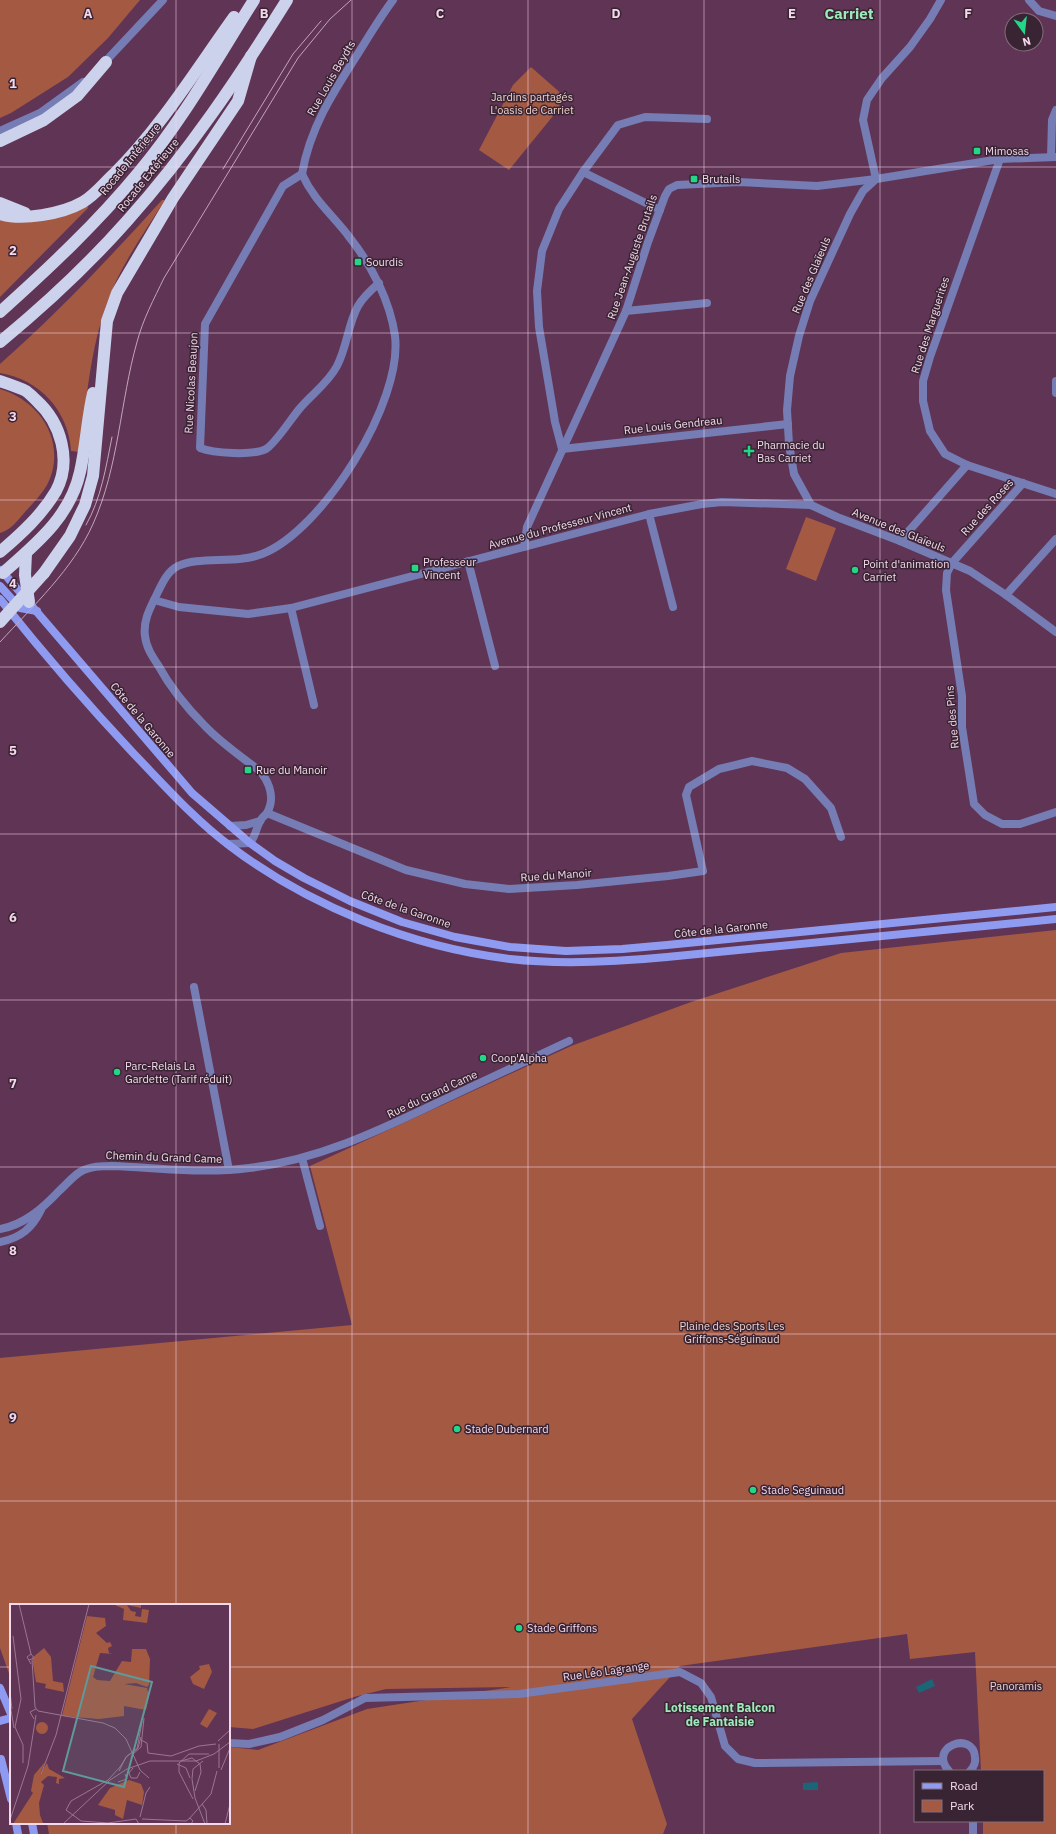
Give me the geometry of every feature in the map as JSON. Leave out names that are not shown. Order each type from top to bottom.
[{"type":"highway","points":[[0,214],[7,216],[34,216],[62,211],[83,202],[98,190],[127,161],[160,121],[247,0]]},
{"type":"highway","name":"Rocade Intérieure","points":[[0,312],[54,264],[140,171],[171,130],[254,0]]},
{"type":"highway","name":"Rocade Extérieure","points":[[0,342],[31,317],[72,278],[127,221],[189,144],[251,56],[287,0]]},
{"type":"highway","points":[[1,572],[26,553],[46,534],[62,516],[72,496],[80,472],[91,401],[107,321],[117,293],[173,198],[238,101],[251,56]]},
{"type":"highway","points":[[0,141],[44,120],[77,96],[106,62]]},
{"type":"highway","points":[[0,203],[34,216]]},
{"type":"highway","points":[[0,622],[44,573],[70,536],[85,505],[94,476],[107,321]]},
{"type":"highway","points":[[0,381],[27,392],[47,410],[58,430],[64,453],[62,470],[56,489],[42,511],[18,537],[0,552]]},
{"type":"highway","points":[[26,553],[25,574],[33,607]]},
{"type":"main road","name":"Côte de la Garonne","points":[[1,572],[33,607],[192,793],[250,843],[275,861],[304,878],[350,901],[402,922],[455,937],[510,947],[566,951],[622,949],[1056,907]]},
{"type":"main road","points":[[0,586],[20,608],[33,607]]},
{"type":"main road","name":"Côte de la Garonne","points":[[0,599],[4,609],[103,721],[181,804],[228,844],[298,890],[345,913],[399,934],[454,949],[510,959],[566,962],[623,961],[1056,919]]},
{"type":"main road","points":[[0,1688],[10,1712]]},
{"type":"main road","points":[[0,1721],[10,1718]]},
{"type":"main road","points":[[1,1759],[10,1795]]},
{"type":"main road","points":[[16,1824],[18,1834]]},
{"type":"main road","points":[[32,1824],[34,1834]]},
{"type":"street","points":[[0,131],[40,114],[74,90],[106,62],[163,0]]},
{"type":"street","name":"Rue Louis Beydts","points":[[302,174],[306,151],[314,129],[341,80],[393,0]]},
{"type":"street","points":[[876,179],[863,120],[867,100],[882,78],[910,47],[930,19],[941,0]]},
{"type":"street","points":[[1029,0],[1039,11],[1056,16]]},
{"type":"street","points":[[1053,157],[1052,120],[1056,110]]},
{"type":"street","points":[[562,449],[555,422],[539,327],[537,292],[542,250],[559,209],[583,172],[618,125],[645,117],[707,119]]},
{"type":"street","name":"Rue Jean-Auguste Brutails","points":[[524,547],[527,527],[626,311],[664,196],[669,189],[678,185],[739,182],[817,186],[876,179],[1000,159],[1053,157]]},
{"type":"street","name":"Rue des Marguerites","points":[[1000,159],[958,274],[930,357],[923,381],[923,401],[930,431],[945,454],[967,465],[1056,494]]},
{"type":"street","points":[[583,172],[660,210]]},
{"type":"street","points":[[228,844],[250,843],[254,838],[260,821],[267,813],[271,803],[271,794],[267,780],[261,772],[205,726],[164,676],[147,646],[144,625],[154,600],[169,572],[178,566],[189,562],[230,560],[262,555],[292,536],[312,519],[354,460],[376,424],[390,384],[394,360],[395,338],[391,316],[379,283],[350,238],[318,202],[309,189],[302,174]]},
{"type":"street","name":"Rue Nicolas Beaujon","points":[[302,174],[283,186],[205,324],[200,448],[211,452],[254,452],[266,449],[301,406],[321,388],[337,366],[358,306],[367,294],[379,283]]},
{"type":"street","name":"Rue des Glaïeuls","points":[[811,505],[794,474],[789,444],[787,410],[790,376],[799,336],[810,301],[850,214],[863,191],[876,179]]},
{"type":"street","points":[[626,311],[707,303]]},
{"type":"street","points":[[1056,381],[1056,393]]},
{"type":"street","name":"Rue Louis Gendreau","points":[[562,449],[788,424]]},
{"type":"street","points":[[900,541],[967,465]]},
{"type":"street","name":"Rue des Roses","points":[[952,563],[1023,483]]},
{"type":"street","name":"Avenue du Professeur Vincent","points":[[154,600],[179,608],[241,614],[291,608],[649,514],[702,504],[722,502],[811,505]]},
{"type":"street","name":"Avenue des Glaïeuls","points":[[811,505],[970,571],[1006,595],[1056,632]]},
{"type":"street","points":[[649,514],[673,607]]},
{"type":"street","points":[[1006,595],[1056,539]]},
{"type":"street","points":[[468,561],[495,666]]},
{"type":"street","name":"Rue des Pins","points":[[952,563],[947,573],[946,590],[962,696],[962,727],[974,804],[985,815],[1002,824],[1020,824],[1056,812]]},
{"type":"street","points":[[291,608],[314,705]]},
{"type":"street","name":"Rue du Manoir","points":[[267,813],[406,870],[465,884],[509,889],[577,886],[703,871],[686,795],[689,787],[718,769],[752,761],[787,768],[805,780],[831,808],[841,837]]},
{"type":"street","points":[[230,826],[260,821]]},
{"type":"street","points":[[194,987],[230,1170]]},
{"type":"street","name":"Rue du Grand Came","points":[[302,1158],[338,1147],[396,1124],[569,1042]]},
{"type":"street","points":[[302,1158],[320,1226]]},
{"type":"street","name":"Chemin du Grand Came","points":[[0,1230],[15,1225],[41,1210],[80,1172],[99,1166],[140,1167],[183,1171],[230,1170],[251,1168],[302,1158]]},
{"type":"street","name":"Chemin du Grand Came","points":[[0,1242],[10,1240],[28,1229],[35,1223],[41,1210]]},
{"type":"street","name":"Rue Léo Lagrange","points":[[230,1743],[249,1744],[280,1737],[323,1720],[365,1698],[519,1694],[680,1672],[701,1683],[711,1697],[725,1746],[738,1759],[755,1764],[943,1761]]},
{"type":"street","points":[[948,1770],[943,1761],[943,1756],[953,1744],[964,1743],[973,1749],[975,1754],[975,1765],[971,1770]]},
{"type":"street","points":[[973,1822],[973,1834]]},
{"type":"green space","points":[[0,0],[140,0],[108,38],[68,77],[11,113],[0,118]]},
{"type":"green space","name":"Jardins partagés L'oasis de Carriet","points":[[531,67],[564,96],[557,111],[509,170],[479,150],[513,85]]},
{"type":"green space","points":[[162,200],[165,200],[141,237],[112,289],[96,339],[80,452],[71,451],[65,423],[58,410],[49,399],[27,382],[14,376],[0,373],[0,364],[63,305]]},
{"type":"green space","points":[[87,205],[88,208],[0,297],[0,219],[22,222],[33,221],[55,216]]},
{"type":"green space","points":[[0,389],[15,395],[28,403],[38,414],[47,426],[52,440],[54,454],[53,470],[45,489],[8,530],[0,533]]},
{"type":"green space","points":[[806,517],[836,528],[816,581],[786,569]]},
{"type":"green space","name":"Plaine des Sports Les Griffons-Séguinaud","points":[[1056,930],[1056,1834],[983,1834],[983,1822],[1044,1822],[1044,1770],[981,1770],[975,1652],[910,1659],[907,1634],[680,1666],[632,1719],[667,1824],[663,1834],[49,1834],[47,1824],[230,1824],[230,1747],[258,1750],[367,1709],[511,1687],[386,1689],[354,1697],[253,1729],[230,1727],[230,1604],[10,1604],[10,1676],[0,1648],[0,1358],[352,1325],[310,1166],[571,1046],[691,1002],[841,953]]},
{"type":"water","points":[[932,1679],[935,1686],[919,1693],[916,1687]]},
{"type":"water","points":[[818,1782],[818,1790],[803,1790],[803,1783]]},
{"type":"tram line","points":[[0,642],[39,601],[63,572],[85,541],[93,524],[102,502],[114,457],[131,365],[139,334],[164,278],[298,58],[330,19],[351,0]]},
{"type":"tram line","points":[[223,169],[293,54],[321,21]]},
{"type":"tram line","points":[[86,525],[99,494],[112,437]]},
{"type":"place","name":"Mimosas","points":[[977,151]]},
{"type":"place","name":"Brutails","points":[[694,179]]},
{"type":"place","name":"Sourdis","points":[[358,262]]},
{"type":"place","name":"Pharmacie du Bas Carriet","points":[[749,451]]},
{"type":"place","name":"Professeur Vincent","points":[[415,568]]},
{"type":"place","name":"Point d'animation Carriet","points":[[855,570]]},
{"type":"place","name":"Rue du Manoir","points":[[248,770]]},
{"type":"place","name":"Coop'Alpha","points":[[483,1058]]},
{"type":"place","name":"Parc-Relais La Gardette (Tarif réduit)","points":[[117,1072]]},
{"type":"place","name":"Stade Dubernard","points":[[457,1429]]},
{"type":"place","name":"Stade Seguinaud","points":[[753,1490]]},
{"type":"place","name":"Stade Griffons","points":[[519,1628]]},
{"type":"district","name":"Carriet","points":[[849,13]]},
{"type":"district","name":"Lotissement Balcon de Fantaisie","points":[[720,1714]]},
{"type":"park label","name":"Panoramis","points":[[1016,1686]]}]
